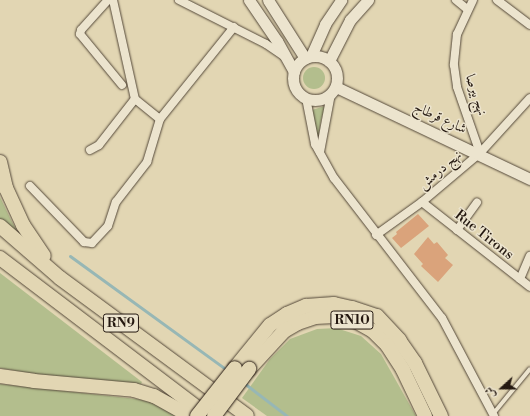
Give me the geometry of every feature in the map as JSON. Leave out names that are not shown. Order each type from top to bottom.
[{"type":"highway","points":[[0,162],[6,188],[23,225],[60,278]]},
{"type":"highway","name":"RN9","points":[[0,226],[60,278],[247,416]]},
{"type":"highway","name":"RN9","points":[[0,258],[208,416]]},
{"type":"highway","points":[[197,416],[270,325],[287,314],[306,306],[334,304],[377,316],[400,340],[415,363],[441,416]]},
{"type":"highway","name":"RN10","points":[[214,416],[249,369],[278,337],[298,323],[315,317],[335,316],[355,320],[373,331],[387,344],[404,370],[425,416]]},
{"type":"highway","points":[[0,376],[34,381],[134,390],[154,396],[190,416]]},
{"type":"street","points":[[108,0],[81,30],[80,34],[122,85]]},
{"type":"street","points":[[113,0],[135,99],[160,119]]},
{"type":"street","points":[[179,0],[266,44],[287,59]]},
{"type":"street","points":[[249,0],[294,72],[295,87],[306,98],[313,134],[320,152],[334,178],[376,235],[442,318],[494,415]]},
{"type":"street","points":[[268,0],[308,57]]},
{"type":"street","points":[[294,72],[308,57],[325,24],[341,0]]},
{"type":"street","points":[[329,61],[350,20],[368,0]]},
{"type":"street","points":[[456,0],[467,9]]},
{"type":"street","name":"نهج بيرصا","points":[[473,0],[467,9],[457,34],[454,65],[457,87],[480,153]]},
{"type":"street","points":[[497,0],[530,25]]},
{"type":"street","points":[[30,186],[84,242],[92,243],[108,226],[116,202],[147,162],[160,119],[234,27]]},
{"type":"street","points":[[308,57],[321,56],[329,61],[337,73],[320,152]]},
{"type":"street","points":[[306,98],[323,99],[333,90]]},
{"type":"street","name":"شارع قرطاج","points":[[333,90],[480,153],[530,179]]},
{"type":"street","name":"نهج درمش","points":[[376,235],[422,202],[480,153],[530,98]]},
{"type":"street","points":[[90,150],[99,145],[135,99]]},
{"type":"street","name":"Rue Tirons","points":[[422,202],[530,287]]},
{"type":"street","points":[[457,230],[477,202]]},
{"type":"street","points":[[520,279],[530,256]]},
{"type":"lane","points":[[494,415],[530,369]]},
{"type":"green space","points":[[314,67],[322,70],[325,78],[322,86],[314,89],[306,86],[303,78],[306,70]]},
{"type":"green space","points":[[325,106],[321,120],[318,140],[312,110]]},
{"type":"green space","points":[[0,197],[10,218],[17,231],[0,220]]},
{"type":"green space","points":[[0,273],[142,382],[141,384],[39,375],[0,368]]},
{"type":"green space","points":[[336,328],[361,336],[381,354],[416,416],[267,416],[242,398],[270,359],[290,339],[317,329]]},
{"type":"green space","points":[[0,384],[137,399],[150,402],[180,416],[0,416]]},
{"type":"building","points":[[418,214],[429,226],[401,248],[392,238],[397,234],[396,232]]},
{"type":"building","points":[[428,237],[434,244],[437,242],[448,255],[445,258],[453,265],[438,282],[421,266],[423,264],[414,254]]},
{"type":"waterway","points":[[70,256],[228,371]]},
{"type":"waterway","points":[[244,383],[287,416]]}]
